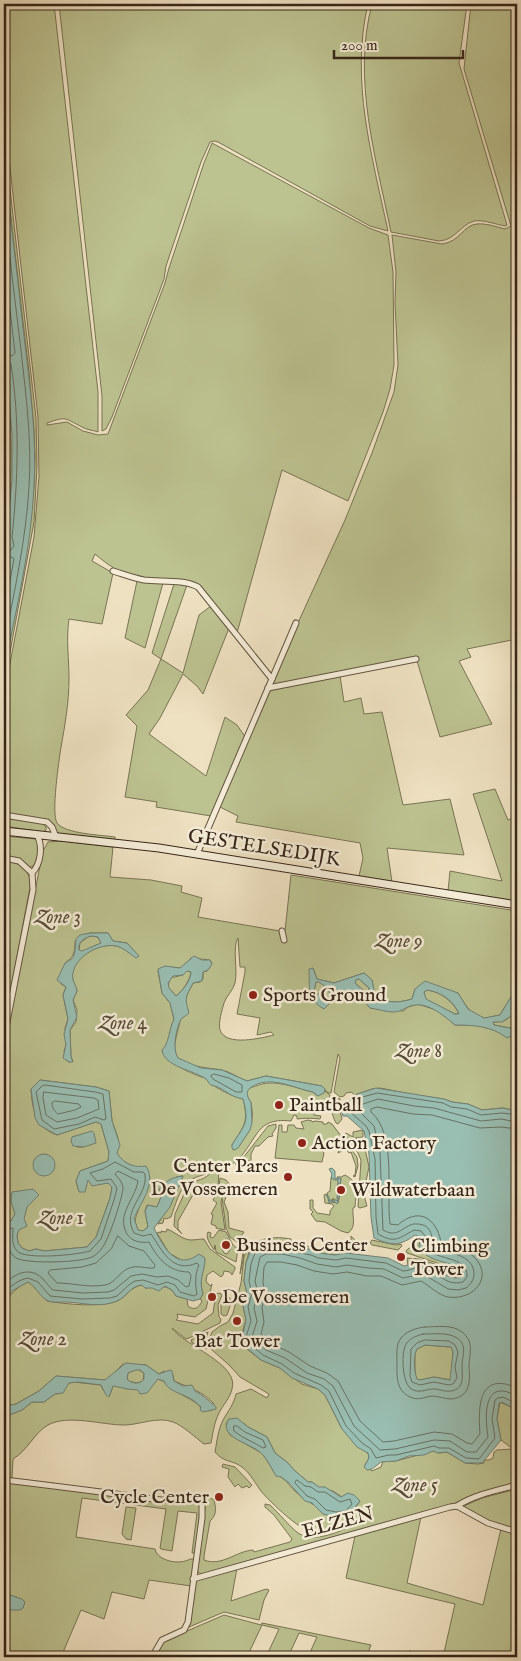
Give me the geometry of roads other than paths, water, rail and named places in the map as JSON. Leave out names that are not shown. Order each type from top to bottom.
[{"type":"main road","name":"GESTELSEDIJK","points":[[4,831],[197,854],[517,905]]},
{"type":"street","points":[[113,571],[143,580],[181,583],[198,587],[272,679]]},
{"type":"street","points":[[197,854],[296,623]]},
{"type":"street","points":[[268,688],[416,659]]},
{"type":"street","points":[[4,815],[47,822],[52,827],[41,850],[36,869],[32,873],[32,890],[4,1037]]},
{"type":"street","points":[[41,850],[40,842],[47,836],[47,822]]},
{"type":"street","points":[[4,858],[19,861],[32,873]]},
{"type":"street","points":[[282,931],[284,940]]},
{"type":"street","points":[[4,1480],[163,1500],[197,1500],[202,1504],[204,1508],[186,1627],[184,1630],[162,1640],[152,1657]]},
{"type":"street","name":"ELZEN","points":[[193,1579],[457,1506],[480,1496],[517,1485]]},
{"type":"street","points":[[457,1506],[488,1523],[517,1532]]},
{"type":"water","points":[[4,159],[31,393],[35,468],[30,533],[4,670],[4,560],[6,546],[9,546],[9,542],[6,542],[12,480],[12,436],[4,344]]},
{"type":"water","points":[[108,933],[113,941],[127,943],[139,956],[136,958],[116,946],[103,947],[83,956],[75,967],[73,980],[77,991],[73,1000],[77,1017],[70,1030],[71,1057],[73,1062],[69,1062],[63,1058],[66,1045],[64,1034],[68,1019],[63,995],[66,987],[57,980],[65,963],[73,958],[76,939],[80,935]],"holes":[[[92,936],[98,937],[101,943],[82,951],[79,950],[80,942],[84,939]]]},
{"type":"water","points":[[194,956],[202,960],[210,960],[212,964],[208,970],[203,972],[202,981],[193,983],[187,994],[186,1000],[189,1013],[181,1020],[175,1040],[178,1058],[201,1068],[222,1070],[247,1081],[266,1076],[322,1086],[325,1089],[324,1093],[318,1096],[313,1092],[273,1082],[257,1084],[250,1088],[247,1093],[251,1102],[252,1123],[250,1130],[238,1148],[234,1150],[232,1145],[243,1128],[246,1119],[243,1099],[211,1085],[207,1079],[174,1064],[164,1056],[162,1050],[166,1044],[174,1019],[170,1003],[162,993],[158,969],[165,966],[180,968]],"holes":[[[187,971],[191,972],[186,986],[176,996],[169,988],[168,983],[173,976],[183,975]]]},
{"type":"water","points":[[313,968],[317,979],[334,983],[364,973],[372,980],[375,995],[393,1002],[412,999],[415,989],[425,981],[458,993],[468,1009],[484,1018],[500,1015],[514,992],[517,991],[517,1032],[507,1038],[489,1029],[455,1025],[433,1009],[421,1005],[414,1005],[395,1012],[370,1008],[354,992],[340,995],[324,1009],[314,1001],[310,992],[309,969]],"holes":[[[359,979],[369,988],[369,993],[365,992],[355,983]],[[316,982],[319,982],[329,991],[329,1000],[325,1001],[324,998],[314,991]],[[427,990],[442,995],[454,1005],[459,1014],[455,1014],[426,999],[424,992]],[[511,1016],[515,1019],[515,1029],[494,1025],[493,1022],[502,1022]]]},
{"type":"water","points":[[40,1080],[96,1087],[109,1091],[112,1121],[120,1145],[117,1153],[130,1164],[146,1166],[149,1172],[149,1186],[134,1218],[138,1230],[143,1231],[148,1227],[145,1211],[148,1205],[157,1207],[161,1197],[159,1189],[170,1180],[183,1176],[170,1207],[154,1228],[166,1249],[177,1258],[191,1259],[199,1254],[205,1258],[201,1280],[203,1294],[200,1299],[193,1301],[176,1296],[172,1290],[165,1286],[159,1291],[145,1288],[142,1285],[134,1287],[120,1299],[111,1303],[99,1305],[52,1302],[40,1295],[28,1282],[12,1291],[4,1302],[4,1226],[11,1221],[15,1214],[11,1201],[12,1192],[33,1189],[39,1195],[27,1207],[24,1219],[27,1226],[19,1230],[17,1235],[18,1243],[22,1248],[29,1251],[36,1249],[44,1251],[87,1247],[96,1237],[112,1187],[108,1183],[92,1186],[88,1180],[85,1192],[79,1192],[76,1181],[80,1171],[108,1161],[109,1152],[101,1124],[96,1122],[57,1135],[39,1125],[35,1118],[31,1089]]},
{"type":"water","points":[[376,1088],[444,1099],[468,1104],[482,1110],[503,1108],[517,1111],[517,1407],[511,1407],[502,1402],[499,1403],[497,1419],[501,1440],[482,1463],[465,1463],[447,1452],[438,1453],[433,1451],[424,1455],[409,1456],[396,1461],[381,1462],[372,1469],[367,1470],[364,1467],[369,1458],[368,1453],[357,1447],[342,1429],[325,1395],[318,1389],[292,1378],[280,1368],[261,1360],[241,1343],[246,1320],[243,1306],[247,1293],[244,1281],[246,1263],[251,1250],[264,1242],[286,1243],[319,1253],[335,1255],[346,1253],[388,1258],[404,1266],[424,1262],[446,1275],[456,1278],[461,1277],[462,1272],[457,1268],[433,1259],[423,1252],[419,1246],[422,1238],[415,1235],[396,1244],[374,1238],[371,1217],[369,1154],[364,1131],[347,1116],[343,1116],[341,1110],[343,1103],[345,1104],[357,1094]],"holes":[[[425,1345],[451,1347],[453,1352],[450,1380],[434,1377],[417,1379],[414,1364],[417,1349]]]},
{"type":"water","points":[[92,1131],[96,1143],[84,1147],[73,1146],[72,1137]]},
{"type":"water","points":[[44,1154],[54,1161],[55,1165],[48,1175],[44,1176],[34,1169],[33,1165],[40,1155]]},
{"type":"water","points":[[332,1168],[335,1171],[335,1178],[341,1178],[340,1184],[342,1186],[338,1201],[337,1197],[341,1189],[339,1190],[337,1187],[339,1179],[334,1180],[331,1178],[332,1174],[329,1169]]},
{"type":"water","points":[[326,1194],[329,1197],[329,1201],[336,1200],[338,1201],[337,1204],[334,1201],[329,1203]]},
{"type":"water","points":[[126,1363],[146,1365],[159,1374],[170,1370],[172,1371],[174,1381],[183,1386],[192,1385],[195,1391],[208,1400],[216,1409],[203,1412],[200,1410],[201,1407],[194,1401],[172,1390],[164,1381],[158,1379],[147,1393],[140,1394],[138,1390],[113,1386],[109,1397],[101,1385],[78,1382],[69,1383],[63,1393],[55,1394],[44,1402],[32,1402],[22,1410],[4,1417],[4,1405],[16,1404],[39,1391],[56,1376],[105,1380]],"holes":[[[140,1370],[144,1373],[142,1381],[136,1383],[127,1379],[128,1373]]]},
{"type":"water","points":[[237,1418],[248,1427],[267,1437],[275,1453],[308,1482],[312,1482],[319,1487],[325,1487],[341,1497],[348,1493],[354,1495],[360,1501],[349,1515],[336,1517],[323,1514],[312,1503],[305,1501],[288,1482],[276,1476],[263,1455],[231,1436],[226,1426],[229,1419]]},
{"type":"water","points":[[4,1593],[22,1599],[25,1602],[23,1608],[20,1610],[4,1610]]},
{"type":"place","name":"Sports Ground","points":[[253,995]]},
{"type":"place","name":"Paintball","points":[[279,1105]]},
{"type":"place","name":"Action Factory","points":[[302,1143]]},
{"type":"place","name":"Center Parcs De Vossemeren","points":[[288,1177]]},
{"type":"place","name":"Wildwaterbaan","points":[[341,1190]]},
{"type":"place","name":"Business Center","points":[[226,1245]]},
{"type":"place","name":"Climbing Tower","points":[[401,1257]]},
{"type":"place","name":"De Vossemeren","points":[[212,1297]]},
{"type":"place","name":"Bat Tower","points":[[237,1321]]},
{"type":"place","name":"Cycle Center","points":[[219,1497]]},
{"type":"park label","name":"Zone 3","points":[[58,917]]},
{"type":"park label","name":"Zone 9","points":[[399,941]]},
{"type":"park label","name":"Zone 4","points":[[123,1023]]},
{"type":"park label","name":"Zone 8","points":[[419,1051]]},
{"type":"park label","name":"Zone 1","points":[[61,1218]]},
{"type":"park label","name":"Zone 2","points":[[43,1339]]},
{"type":"park label","name":"Zone 5","points":[[415,1485]]}]
